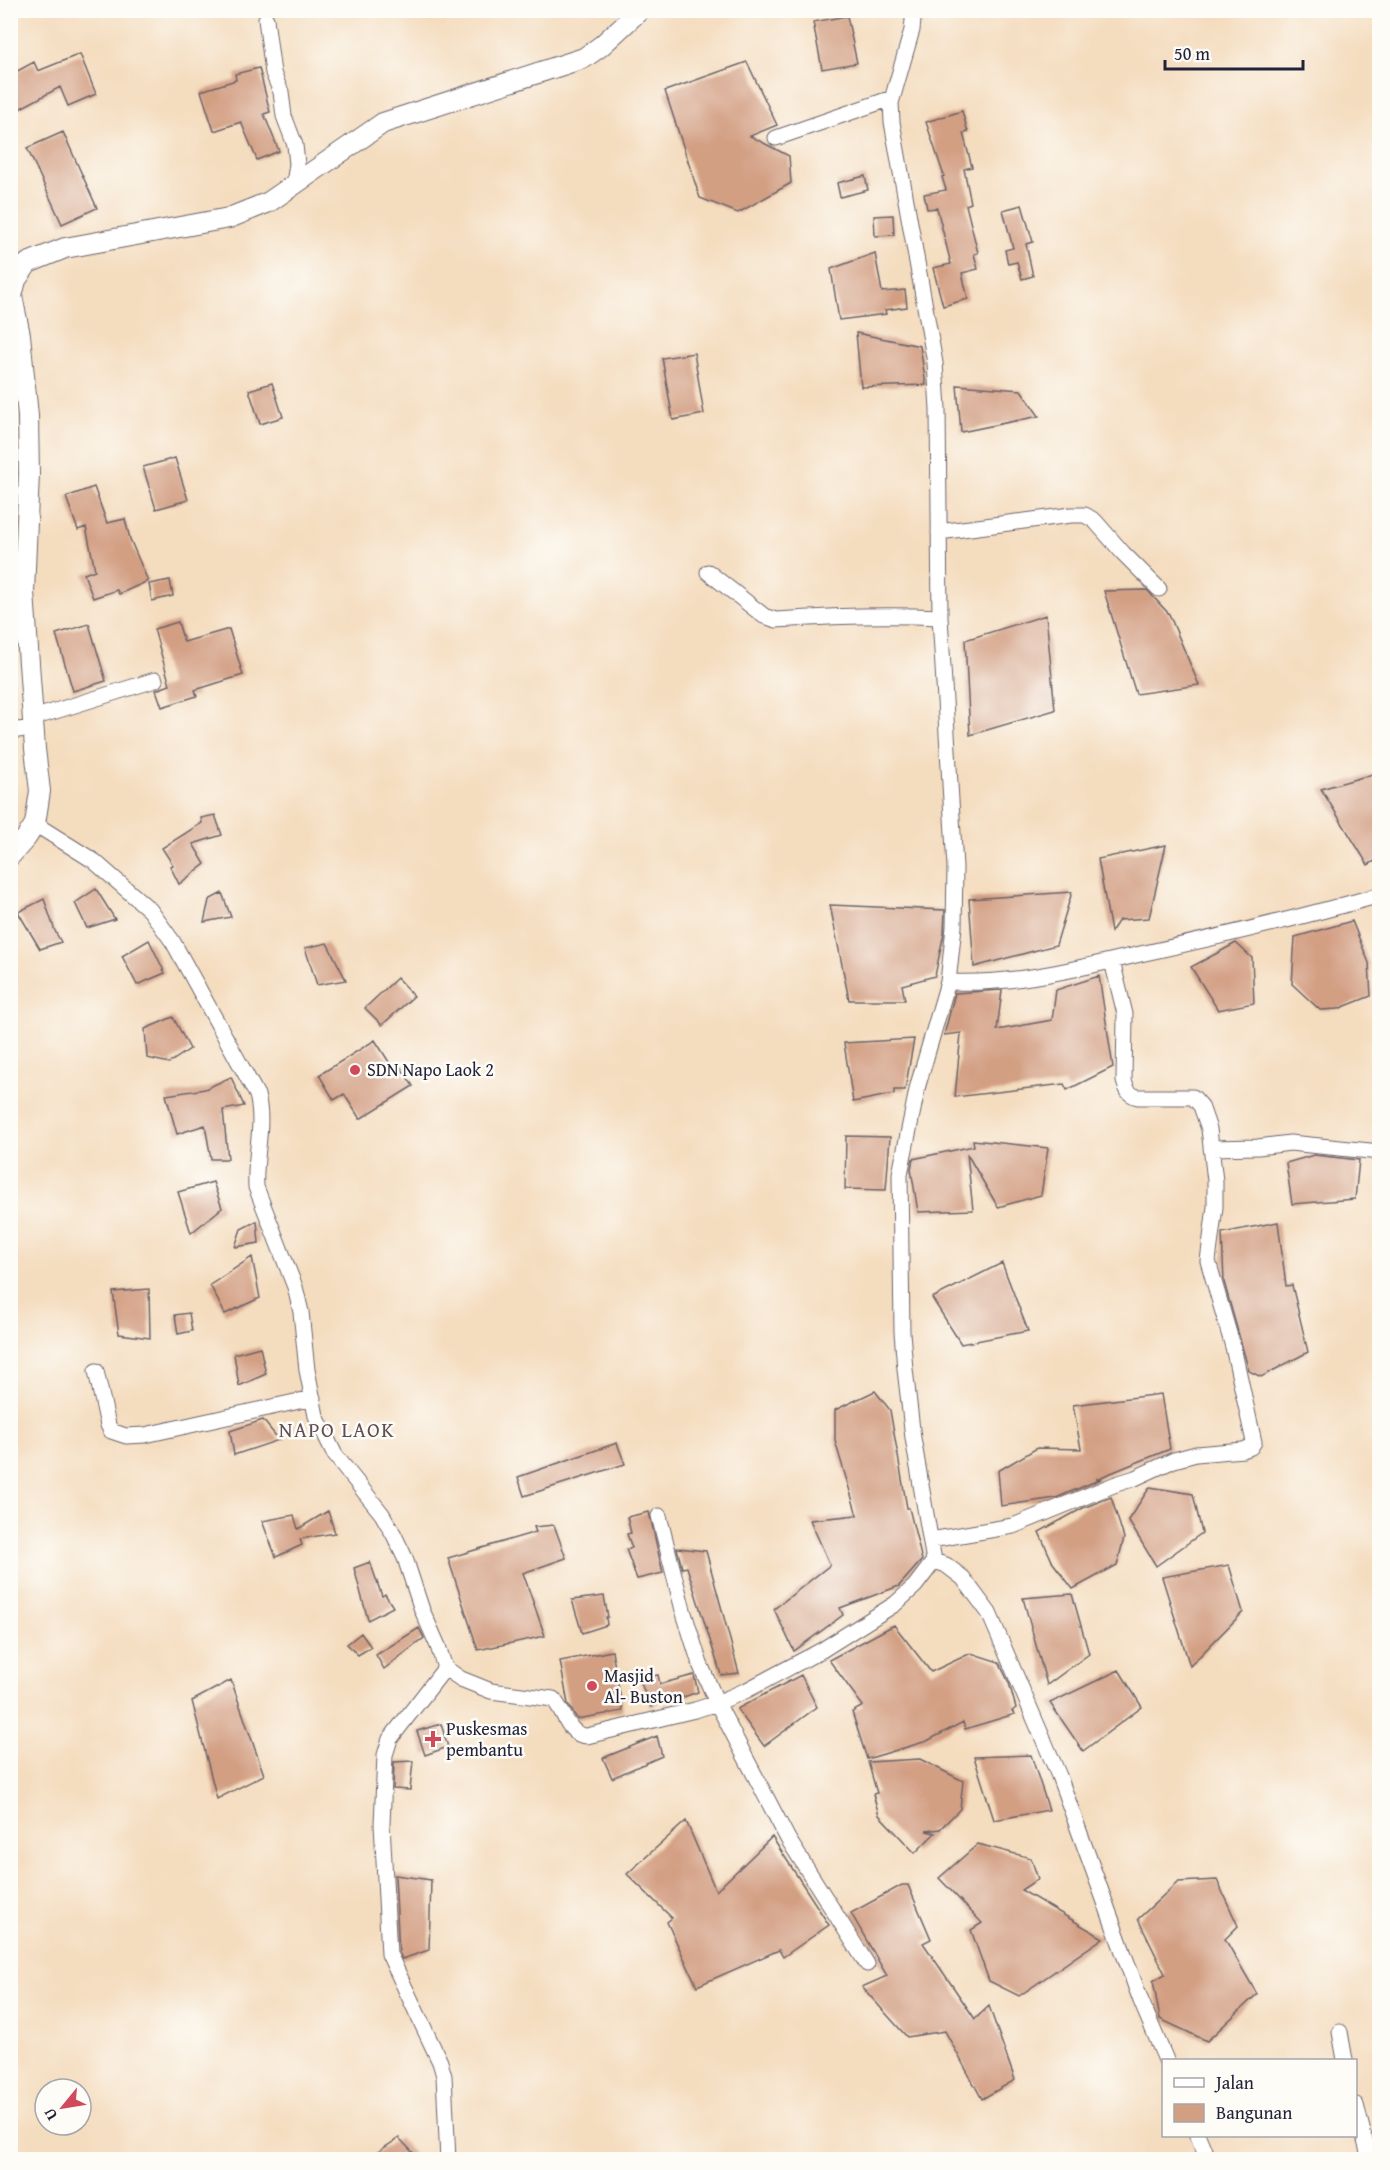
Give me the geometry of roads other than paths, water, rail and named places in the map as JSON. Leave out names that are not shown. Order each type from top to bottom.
[{"type":"street","points":[[10,856],[35,824],[40,791],[24,592],[29,474],[28,416],[20,335],[12,296],[16,280],[28,263],[65,248],[229,218],[249,211],[268,202],[383,123],[584,58],[601,46],[640,10]]},
{"type":"street","points":[[35,824],[94,861],[150,910],[173,942],[257,1095],[261,1117],[256,1186],[296,1287],[307,1370],[316,1416],[336,1455],[382,1514],[394,1535],[405,1558],[445,1668],[491,1691],[553,1699],[572,1730],[587,1736],[717,1703],[747,1690],[822,1650],[895,1604],[915,1586],[934,1561],[913,1438],[905,1369],[902,1332],[900,1173],[918,1085],[948,982],[954,927],[955,867],[940,617],[935,363],[892,122],[892,98],[912,30],[914,10]]},
{"type":"street","points":[[266,19],[273,73],[281,92],[284,116],[295,145],[297,164],[294,184]]},
{"type":"street","points":[[776,138],[892,98]]},
{"type":"street","points":[[939,532],[1085,515],[1095,521],[1159,589]]},
{"type":"street","points":[[708,572],[759,612],[776,620],[891,614],[940,617]]},
{"type":"street","points":[[10,732],[156,680]]},
{"type":"street","points":[[948,982],[999,982],[1032,978],[1290,920],[1380,895]]},
{"type":"street","points":[[931,1540],[1013,1526],[1135,1478],[1174,1460],[1196,1454],[1243,1450],[1251,1447],[1254,1442],[1233,1347],[1208,1261],[1215,1207],[1209,1129],[1203,1112],[1193,1097],[1138,1097],[1131,1095],[1128,1091],[1124,1082],[1125,1014],[1112,961]]},
{"type":"street","points":[[1211,1148],[1258,1147],[1290,1143],[1380,1152]]},
{"type":"street","points":[[96,1371],[108,1425],[111,1431],[126,1436],[194,1426],[313,1398]]},
{"type":"street","points":[[659,1516],[683,1610],[700,1664],[717,1703],[788,1839],[867,1964]]},
{"type":"street","points":[[934,1561],[946,1565],[963,1578],[989,1613],[1059,1776],[1141,2001],[1165,2059]]},
{"type":"street","points":[[445,1668],[390,1738],[385,1755],[382,1824],[389,1954],[440,2062],[444,2076],[448,2160]]},
{"type":"street","points":[[1340,2032],[1345,2059]]},
{"type":"street","points":[[1357,2109],[1370,2160]]},
{"type":"street","points":[[1198,2137],[1208,2160]]},
{"type":"place","name":"SDN Napo Laok 2","points":[[355,1070]]},
{"type":"place","name":"Masjid Al- Buston","points":[[592,1686]]},
{"type":"place","name":"Puskesmas pembantu","points":[[433,1739]]},
{"type":"district","name":"NAPO LAOK","points":[[337,1430]]}]
